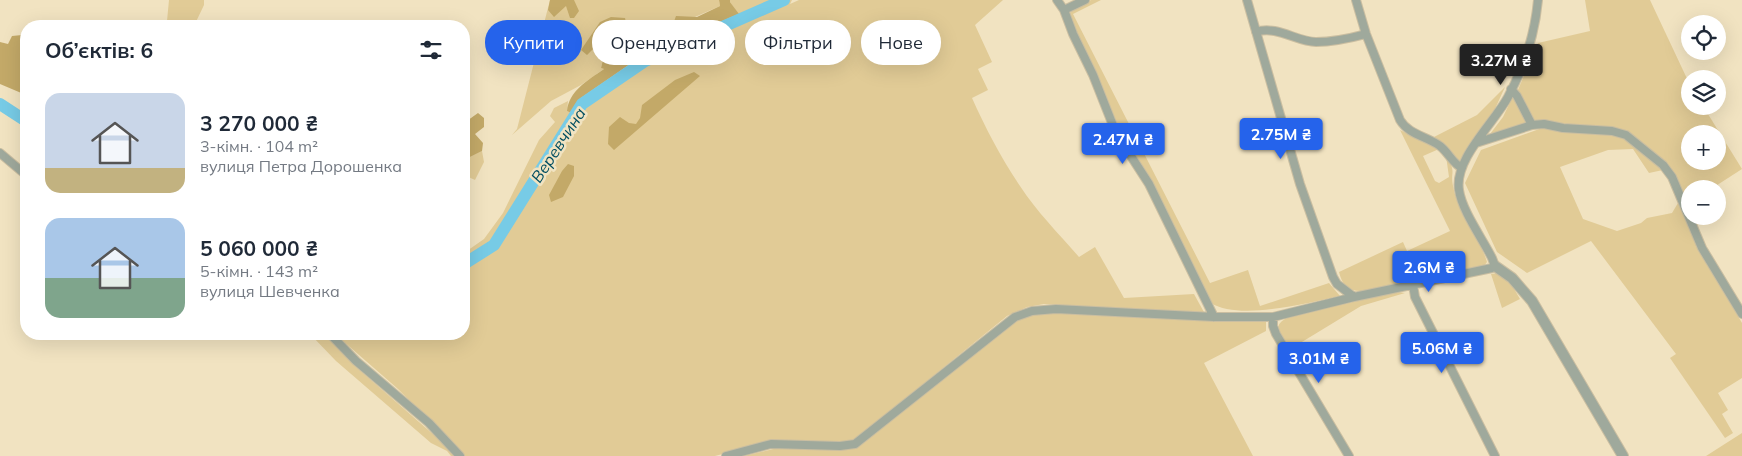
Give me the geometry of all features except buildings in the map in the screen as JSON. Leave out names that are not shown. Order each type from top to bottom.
[{"type":"street","points":[[1057,0],[1064,10],[1073,34],[1093,74],[1116,133],[1148,184],[1214,317]]},
{"type":"street","points":[[1064,10],[1085,0]]},
{"type":"street","points":[[1246,0],[1300,184],[1333,277],[1337,284],[1354,297]]},
{"type":"street","points":[[1356,0],[1366,34],[1404,126],[1439,146],[1454,164],[1462,168]]},
{"type":"street","points":[[1495,266],[1460,196],[1458,182],[1462,168],[1476,143],[1494,119],[1512,89],[1534,32],[1538,0]]},
{"type":"street","points":[[1256,32],[1261,30],[1285,33],[1316,42],[1366,34]]},
{"type":"street","points":[[1512,89],[1532,125]]},
{"type":"street","points":[[1476,143],[1532,125],[1544,124],[1564,128],[1612,131],[1626,134],[1663,165],[1672,177],[1702,248],[1742,314]]},
{"type":"street","points":[[0,153],[20,170]]},
{"type":"street","points":[[726,456],[770,444],[840,446],[855,444],[1015,317],[1032,311],[1056,309],[1214,317],[1273,317],[1495,266],[1501,268],[1515,280],[1532,301],[1623,456]]},
{"type":"street","points":[[1412,285],[1415,297],[1495,456]]},
{"type":"street","points":[[1273,317],[1273,326],[1276,334],[1350,456]]},
{"type":"street","points":[[336,340],[356,361],[429,423],[460,456]]},
{"type":"shaded area","points":[[169,0],[204,0],[204,5],[197,20],[167,20]]},
{"type":"shaded area","points":[[550,0],[719,0],[720,6],[688,20],[592,20],[592,65],[602,65],[601,68],[604,69],[581,85],[551,101],[512,135],[517,129],[533,65],[582,65],[582,20],[545,20]]},
{"type":"shaded area","points":[[550,0],[574,0],[579,11],[574,18],[570,18],[566,6],[554,17],[548,10]]},
{"type":"shaded area","points":[[719,0],[730,0],[739,14],[724,20],[675,20],[676,16],[697,17],[720,6]]},
{"type":"shaded area","points":[[730,0],[792,0],[790,4],[799,0],[1003,0],[975,25],[992,62],[978,69],[988,90],[972,98],[994,143],[1013,175],[1048,223],[1079,257],[1095,247],[1124,298],[1194,294],[1205,314],[1044,304],[1027,307],[1007,316],[853,441],[842,443],[767,442],[715,456],[465,456],[398,389],[342,340],[470,340],[470,249],[484,239],[503,213],[539,140],[555,122],[550,116],[554,108],[568,101],[567,111],[571,113],[581,98],[629,65],[735,65],[735,20],[708,20],[738,14]]},
{"type":"shaded area","points":[[1091,0],[1101,0],[1073,14],[1210,283],[1248,270],[1260,306],[1329,283],[1340,296],[1293,306],[1256,311],[1223,308],[1211,303],[1119,133],[1069,15],[1072,9]]},
{"type":"shaded area","points":[[1585,0],[1650,0],[1683,70],[1681,70],[1681,115],[1709,115],[1715,125],[1681,125],[1681,170],[1726,170],[1726,143],[1742,169],[1725,180],[1681,180],[1681,188],[1668,166],[1629,132],[1615,128],[1564,125],[1533,120],[1517,92],[1538,43],[1590,31]]},
{"type":"shaded area","points":[[611,17],[625,18],[626,20],[604,20]]},
{"type":"shaded area","points":[[592,34],[592,50],[587,55],[582,49]]},
{"type":"shaded area","points":[[20,35],[20,92],[0,84],[0,42],[8,44],[12,36]]},
{"type":"shaded area","points":[[602,65],[629,65],[581,98],[571,113],[567,111],[568,104],[575,92],[585,82],[604,69],[601,68]]},
{"type":"shaded area","points":[[694,72],[700,76],[614,150],[608,144],[609,127],[620,117],[629,123],[636,124],[640,118],[642,105],[675,80]]},
{"type":"shaded area","points":[[1505,87],[1494,111],[1458,163],[1448,148],[1432,138],[1477,115]]},
{"type":"shaded area","points":[[1513,96],[1528,123],[1487,138],[1503,117]]},
{"type":"shaded area","points":[[478,113],[484,118],[484,127],[475,134],[483,143],[482,151],[470,157],[470,119]]},
{"type":"shaded area","points":[[1545,127],[1619,134],[1627,137],[1663,170],[1649,173],[1633,149],[1608,150],[1560,167],[1583,219],[1617,231],[1641,223],[1647,218],[1672,213],[1678,203],[1681,210],[1681,225],[1688,225],[1700,251],[1742,323],[1742,378],[1718,393],[1728,410],[1722,414],[1733,433],[1725,438],[1670,358],[1676,354],[1591,241],[1527,273],[1497,252],[1465,183],[1481,150]]},
{"type":"shaded area","points":[[1400,130],[1439,149],[1423,156],[1435,181],[1439,183],[1449,177],[1446,156],[1452,169],[1452,181],[1459,206],[1487,262],[1484,266],[1361,291],[1352,290],[1346,286],[1339,272],[1403,242],[1407,251],[1450,231]]},
{"type":"shaded area","points":[[482,151],[484,162],[475,180],[470,178],[470,157]]},
{"type":"shaded area","points":[[568,164],[574,166],[574,176],[563,197],[551,202],[549,195]]},
{"type":"shaded area","points":[[1499,273],[1510,282],[1520,299],[1502,308],[1491,274]]},
{"type":"shaded area","points":[[1398,292],[1405,293],[1361,306],[1292,348],[1278,330],[1281,322],[1293,315]]},
{"type":"shaded area","points":[[1033,312],[1266,319],[1266,331],[1204,363],[1253,456],[744,456],[786,446],[857,445],[1015,320]]},
{"type":"shaded area","points":[[316,340],[331,340],[356,367],[458,456],[451,456],[447,451],[431,443],[336,361]]},
{"type":"shaded area","points":[[1742,433],[1742,456],[1706,456]]},
{"type":"waterway","name":"Веревчина","points":[[470,260],[494,245],[582,104],[645,61],[784,0]]},
{"type":"waterway","name":"Веревчина","points":[[0,104],[20,117]]}]
